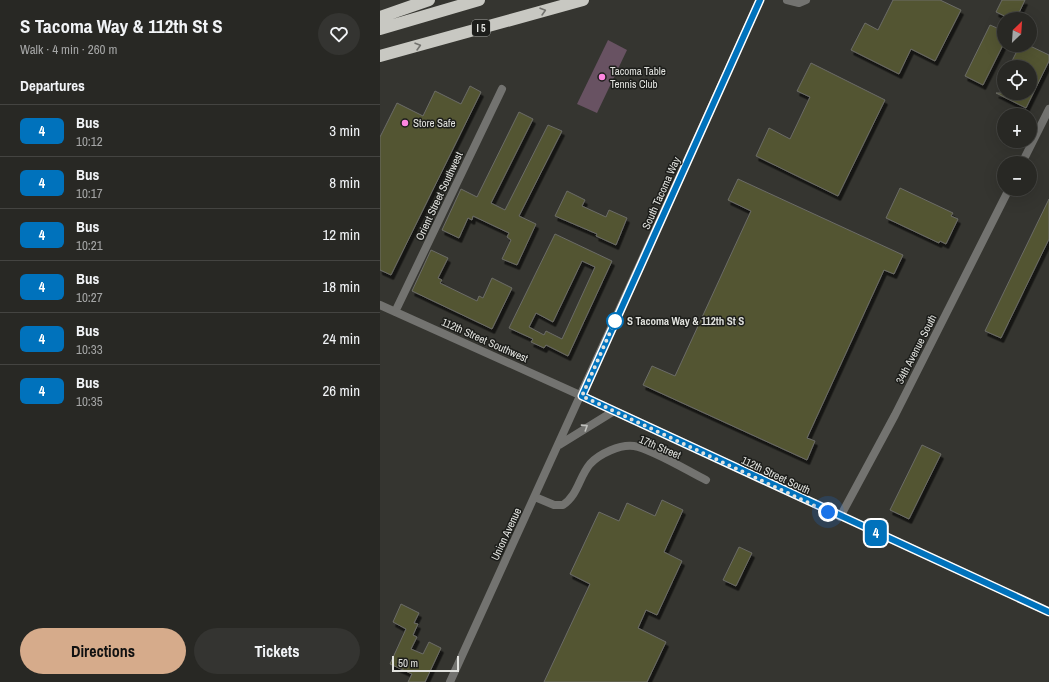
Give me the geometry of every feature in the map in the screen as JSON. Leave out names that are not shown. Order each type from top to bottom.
[{"type":"highway","points":[[380,17],[430,0]]},
{"type":"highway","points":[[380,29],[480,0]]},
{"type":"highway","name":"I 5","points":[[380,56],[582,0]]},
{"type":"street","name":"South Tacoma Way","points":[[582,396],[760,0]]},
{"type":"street","points":[[787,0],[799,3],[806,0]]},
{"type":"street","name":"Orient Street Southwest","points":[[395,312],[502,89]]},
{"type":"street","points":[[1026,156],[1049,109]]},
{"type":"street","name":"34th Avenue South","points":[[840,517],[895,415],[1005,196]]},
{"type":"street","name":"112th Street Southwest","points":[[380,305],[582,396]]},
{"type":"street","name":"112th Street South","points":[[582,396],[840,517],[1049,612]]},
{"type":"street","name":"Union Avenue","points":[[450,682],[558,445],[582,396]]},
{"type":"street","points":[[558,445],[614,411]]},
{"type":"street","name":"17th Street","points":[[535,497],[554,506],[563,505],[574,494],[585,472],[594,461],[606,452],[628,446],[643,449],[706,480]]},
{"type":"shaded area","name":"Tacoma Table Tennis Club","points":[[608,40],[627,50],[597,113],[577,104]]},
{"type":"building","points":[[893,0],[940,0],[961,10],[935,61],[911,49],[899,74],[851,50],[865,23],[878,30]]},
{"type":"building","points":[[1002,0],[1025,0],[1019,12],[996,12]]},
{"type":"building","points":[[990,25],[997,28],[997,52],[1000,52],[983,85],[965,76]]},
{"type":"building","points":[[1037,49],[1049,55],[1049,61],[1037,86],[1037,60],[1012,60],[1016,52],[1037,52]]},
{"type":"building","points":[[811,63],[885,100],[838,196],[756,156],[769,128],[790,139],[810,97],[797,91]]},
{"type":"building","points":[[470,86],[481,92],[391,275],[380,270],[380,137],[397,103],[423,116],[435,91],[461,104]]},
{"type":"building","points":[[1010,100],[1030,100],[1026,108]]},
{"type":"building","points":[[519,112],[533,119],[491,203],[505,210],[548,125],[562,131],[519,216],[536,224],[517,265],[502,259],[511,240],[507,237],[509,233],[473,216],[472,220],[468,218],[459,238],[442,230],[461,189],[477,197]]},
{"type":"building","points":[[738,179],[903,255],[894,274],[884,270],[807,438],[815,441],[807,460],[643,385],[652,366],[675,376],[751,211],[728,200]]},
{"type":"building","points":[[900,188],[953,213],[951,216],[958,219],[946,244],[940,241],[939,243],[886,218]]},
{"type":"building","points":[[567,191],[585,200],[582,206],[606,217],[609,210],[627,218],[616,245],[596,236],[597,234],[555,216]]},
{"type":"building","points":[[1049,199],[1049,239],[1001,338],[985,331]]},
{"type":"building","points":[[555,234],[612,261],[568,356],[546,345],[544,348],[531,342],[533,339],[509,328]],"holes":[[[582,261],[595,267],[562,339],[546,331],[544,335],[529,327],[536,313],[553,322]]]},
{"type":"building","points":[[431,250],[448,258],[438,278],[442,280],[440,283],[477,301],[479,296],[483,298],[492,278],[512,288],[492,329],[412,291]]},
{"type":"building","points":[[922,445],[941,454],[909,519],[890,510]]},
{"type":"building","points":[[662,500],[683,510],[664,552],[682,561],[657,615],[646,610],[638,628],[666,642],[647,682],[544,682],[590,584],[570,574],[599,512],[619,521],[627,503],[655,516]]},
{"type":"building","points":[[739,547],[752,553],[736,586],[723,580]]},
{"type":"building","points":[[401,604],[419,613],[414,623],[418,624],[413,635],[417,637],[411,649],[423,654],[429,642],[441,648],[425,682],[408,682],[412,674],[390,664],[406,629],[393,622]]},
{"type":"bus line","name":"4","points":[[760,0],[582,396],[828,512],[1049,612]]},
{"type":"place","name":"Tacoma Table Tennis Club","points":[[602,77]]},
{"type":"place","name":"Store Safe","points":[[405,123]]},
{"type":"place","name":"S Tacoma Way & 112th St S","points":[[615,321]]},
{"type":"route","points":[[615,321],[582,396],[828,512]]}]
